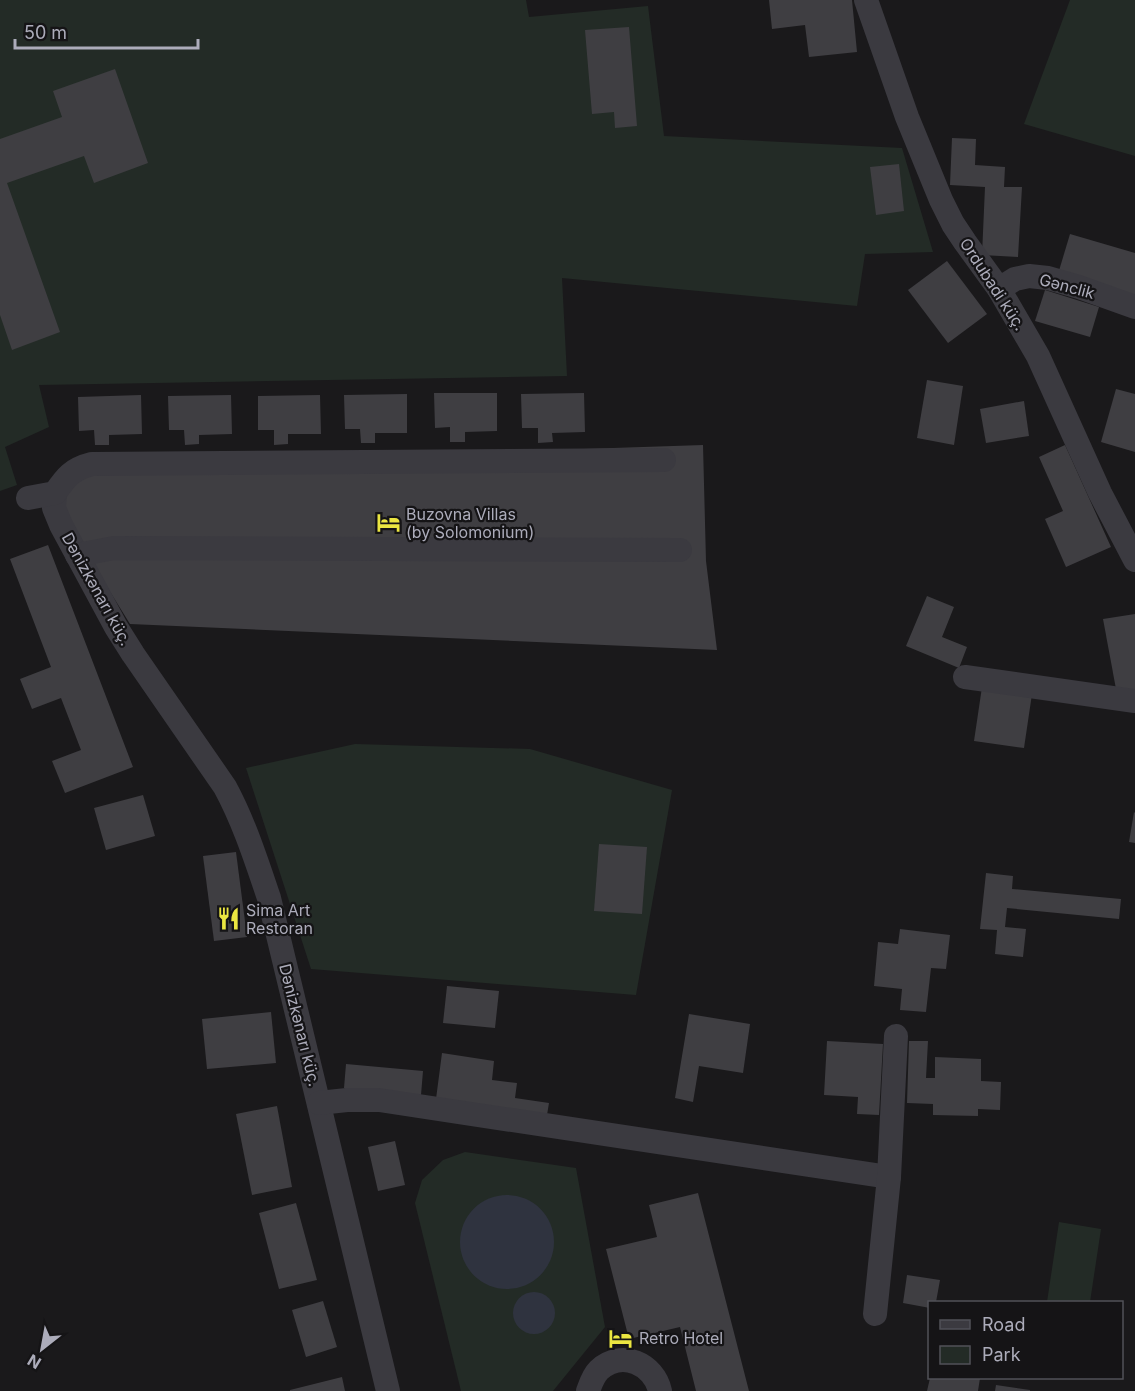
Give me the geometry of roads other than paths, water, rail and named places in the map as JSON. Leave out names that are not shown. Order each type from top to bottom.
[{"type":"street","name":"Ordubadi küç.","points":[[866,0],[907,117],[931,178],[953,224],[999,289],[1038,356],[1095,484],[1135,560]]},
{"type":"street","name":"Gənclik","points":[[999,289],[1015,279],[1029,276],[1048,278],[1135,308]]},
{"type":"street","points":[[28,498],[55,493],[73,470],[92,464],[664,460]]},
{"type":"street","name":"Dənizkənarı küç.","points":[[55,493],[54,508],[61,525],[116,627],[132,654],[218,777],[233,802],[247,833],[269,898],[388,1391]]},
{"type":"street","points":[[77,555],[114,548],[680,550]]},
{"type":"street","points":[[965,677],[1135,701]]},
{"type":"street","points":[[875,1314],[889,1177],[896,1036]]},
{"type":"street","points":[[319,1103],[346,1100],[379,1101],[889,1177]]},
{"type":"street","points":[[588,1391],[592,1379],[600,1369],[610,1362],[623,1360],[635,1362],[646,1368],[655,1377],[660,1391]]},
{"type":"water","points":[[507,1195],[525,1199],[540,1209],[550,1224],[554,1242],[550,1260],[540,1275],[525,1285],[507,1289],[489,1285],[474,1275],[464,1260],[460,1242],[464,1224],[474,1209],[489,1199]]},
{"type":"water","points":[[534,1292],[549,1298],[555,1313],[549,1328],[534,1334],[519,1328],[513,1313],[519,1298]]},
{"type":"place","name":"Buzovna Villas (by Solomonium)","points":[[388,523]]},
{"type":"place","name":"Sima Art Restoran","points":[[228,919]]},
{"type":"place","name":"Retro Hotel","points":[[621,1338]]}]
